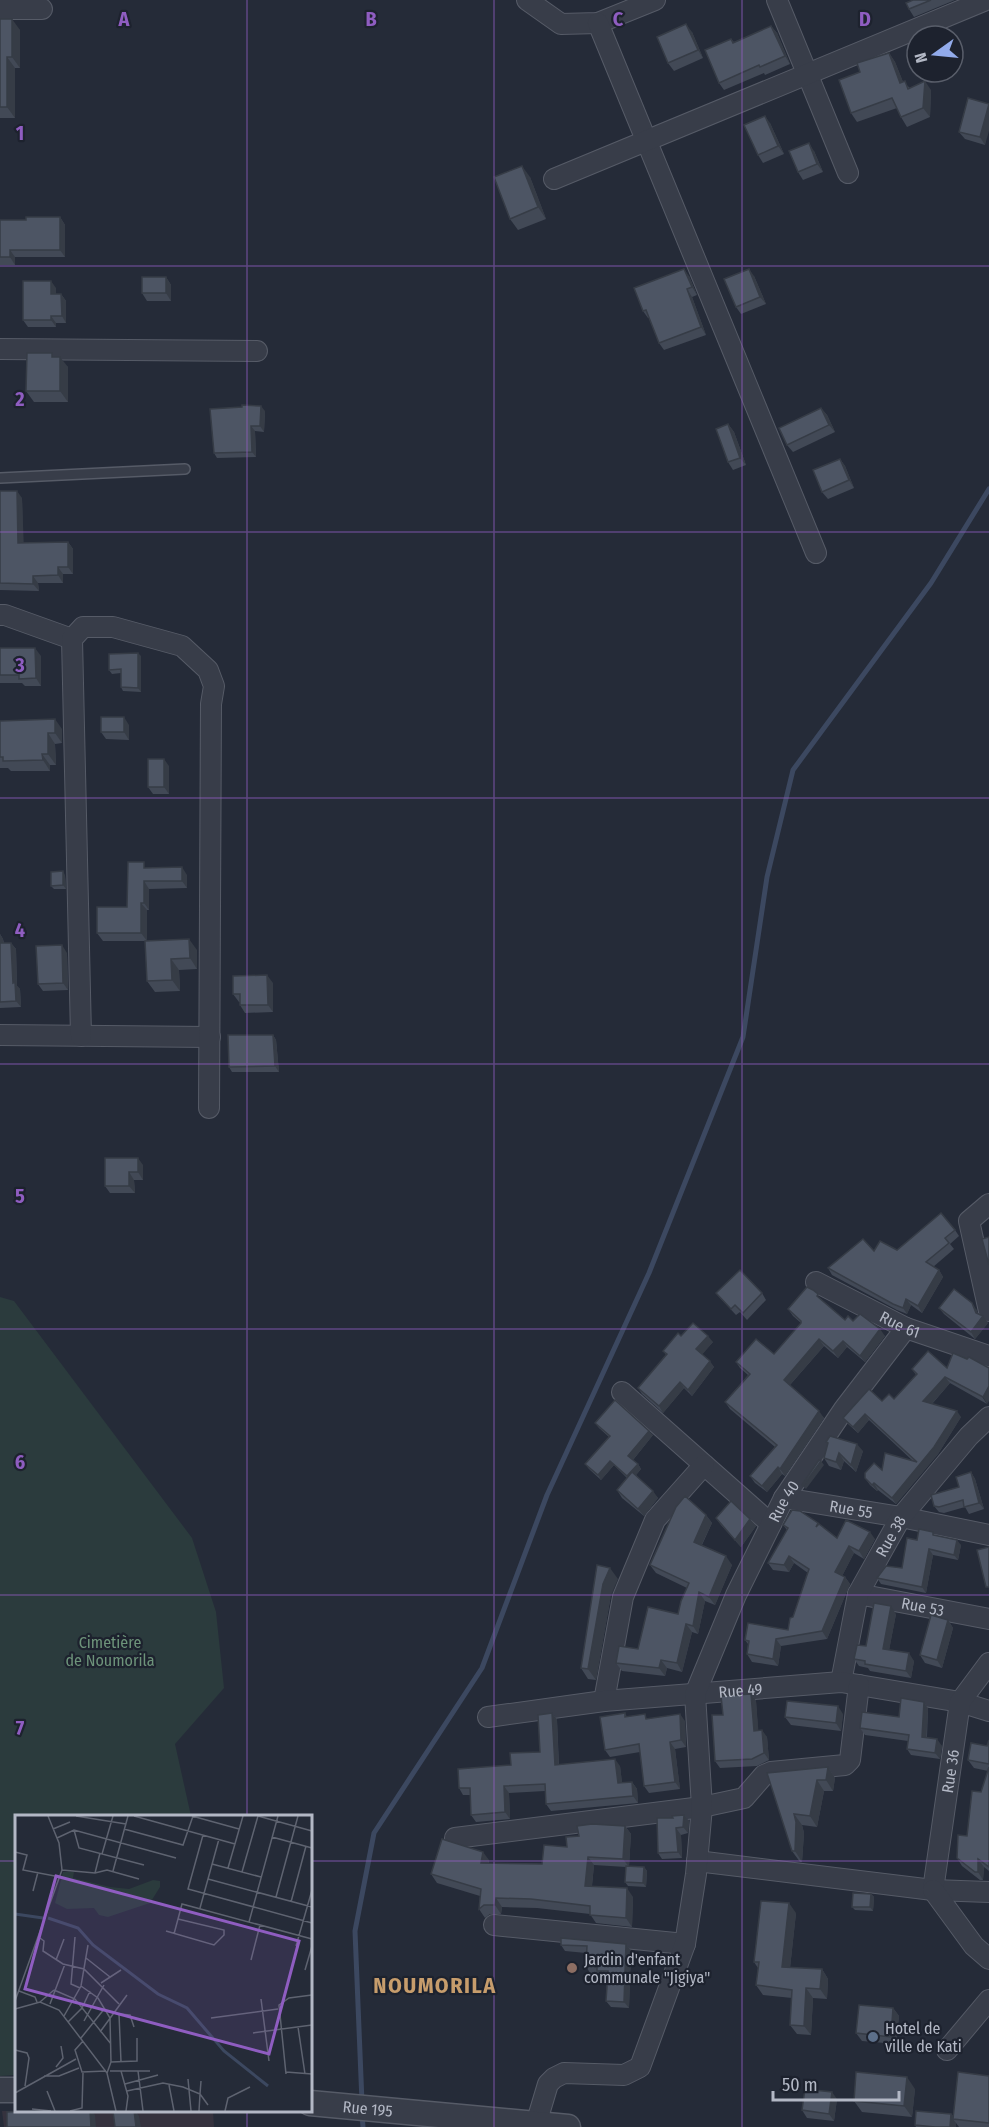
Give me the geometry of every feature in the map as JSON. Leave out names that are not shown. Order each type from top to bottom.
[{"type":"street","points":[[527,0],[561,24],[598,24],[655,0]]},
{"type":"street","points":[[777,0],[848,173]]},
{"type":"street","points":[[554,179],[987,0]]},
{"type":"street","points":[[0,9],[42,9]]},
{"type":"street","points":[[598,24],[816,553]]},
{"type":"street","points":[[0,349],[256,351]]},
{"type":"street","points":[[0,615],[72,639]]},
{"type":"street","points":[[81,1036],[72,639],[83,627],[113,627],[182,646],[208,669],[214,686],[211,716],[209,1108]]},
{"type":"street","points":[[0,1035],[210,1037]]},
{"type":"street","points":[[989,1204],[969,1221],[989,1307]]},
{"type":"street","name":"Rue 61","points":[[816,1282],[906,1328],[989,1356]]},
{"type":"street","name":"Rue 40","points":[[694,1694],[736,1595],[784,1498],[844,1409],[906,1328]]},
{"type":"street","points":[[622,1392],[771,1524]]},
{"type":"street","name":"Rue 38","points":[[702,1807],[744,1798],[764,1775],[771,1772],[845,1765],[850,1760],[850,1684],[858,1594],[901,1517],[969,1436],[989,1417]]},
{"type":"street","points":[[969,1436],[989,1443]]},
{"type":"street","points":[[604,1701],[623,1597],[655,1520],[704,1465]]},
{"type":"street","name":"Rue 55","points":[[784,1498],[901,1517],[989,1536]]},
{"type":"street","name":"Rue 53","points":[[858,1594],[989,1619]]},
{"type":"street","name":"Rue 36","points":[[933,1890],[960,1702],[989,1663]]},
{"type":"street","name":"Rue 49","points":[[488,1717],[604,1701],[850,1684],[960,1702],[989,1711]]},
{"type":"street","points":[[536,2124],[548,2085],[554,2078],[564,2073],[624,2075],[640,2067],[685,1944],[702,1807],[694,1694]]},
{"type":"street","points":[[455,1838],[702,1807]]},
{"type":"street","points":[[697,1861],[933,1890],[989,1892]]},
{"type":"street","points":[[933,1890],[974,1947],[989,1959]]},
{"type":"street","points":[[494,1925],[685,1944]]},
{"type":"street","points":[[947,2050],[989,2000]]},
{"type":"street","name":"Rue 195","points":[[312,2103],[568,2127]]},
{"type":"lane","points":[[0,478],[185,469]]},
{"type":"shaded area","points":[[2,2111],[213,2112],[214,2127],[4,2127]]},
{"type":"green space","name":"Cimetière de Noumorila","points":[[0,1297],[14,1301],[192,1538],[216,1612],[224,1688],[175,1744],[191,1815],[15,1815],[15,2075],[0,2076]]},
{"type":"building","points":[[913,0],[931,0],[909,9],[906,3]]},
{"type":"building","points":[[0,19],[12,19],[12,57],[7,57],[7,107],[0,107]]},
{"type":"building","points":[[686,24],[698,50],[668,63],[657,37]]},
{"type":"building","points":[[771,26],[785,56],[719,83],[705,50],[731,39],[733,43]]},
{"type":"building","points":[[889,53],[900,83],[905,81],[908,89],[925,84],[923,108],[901,117],[892,98],[851,113],[839,80],[860,72],[857,63]]},
{"type":"building","points":[[968,98],[989,104],[980,137],[959,132]]},
{"type":"building","points":[[765,116],[778,146],[758,155],[744,125]]},
{"type":"building","points":[[809,143],[817,164],[798,172],[789,151]]},
{"type":"building","points":[[522,166],[538,207],[510,219],[494,177]]},
{"type":"building","points":[[26,217],[60,217],[60,250],[10,250],[10,257],[0,257],[0,220],[26,220]]},
{"type":"building","points":[[684,269],[692,287],[687,289],[701,327],[659,343],[646,310],[643,311],[634,288]]},
{"type":"building","points":[[749,269],[760,297],[736,307],[724,279]]},
{"type":"building","points":[[142,277],[166,277],[166,293],[142,293]]},
{"type":"building","points":[[23,281],[51,281],[51,294],[61,294],[62,316],[51,316],[51,320],[23,320]]},
{"type":"building","points":[[27,353],[52,353],[52,357],[60,357],[60,391],[26,391]]},
{"type":"building","points":[[242,405],[261,406],[260,426],[251,426],[252,452],[214,453],[210,409],[242,407]]},
{"type":"building","points":[[821,408],[829,425],[787,445],[779,428]]},
{"type":"building","points":[[728,424],[740,458],[728,462],[716,429]]},
{"type":"building","points":[[840,459],[849,480],[822,492],[813,470]]},
{"type":"building","points":[[0,491],[17,491],[18,543],[68,542],[68,567],[58,567],[58,575],[33,576],[33,584],[0,583]]},
{"type":"building","points":[[0,648],[35,648],[36,678],[19,679],[19,675],[0,675]]},
{"type":"building","points":[[138,653],[138,688],[121,687],[121,669],[109,670],[109,654]]},
{"type":"building","points":[[101,717],[124,717],[124,732],[101,732]]},
{"type":"building","points":[[55,719],[55,733],[48,733],[48,754],[42,754],[43,760],[3,761],[3,757],[0,757],[0,721]]},
{"type":"building","points":[[148,759],[164,759],[164,787],[148,787]]},
{"type":"building","points":[[128,862],[144,862],[144,868],[182,867],[182,881],[144,881],[141,933],[97,933],[97,907],[127,907]]},
{"type":"building","points":[[63,871],[63,885],[51,886],[51,872]]},
{"type":"building","points":[[189,939],[190,958],[171,959],[172,980],[147,981],[145,941]]},
{"type":"building","points":[[0,943],[11,943],[16,1001],[0,1002]]},
{"type":"building","points":[[62,945],[63,983],[38,984],[36,946]]},
{"type":"building","points":[[267,975],[268,1005],[240,1005],[240,994],[233,994],[233,976]]},
{"type":"building","points":[[228,1035],[273,1035],[275,1066],[229,1067]]},
{"type":"building","points":[[105,1158],[138,1158],[138,1172],[129,1172],[129,1186],[105,1186]]},
{"type":"building","points":[[941,1213],[955,1230],[945,1238],[949,1243],[926,1262],[939,1270],[918,1306],[906,1299],[903,1308],[893,1304],[828,1268],[863,1239],[874,1251],[880,1241],[897,1250]]},
{"type":"building","points":[[989,1237],[989,1265],[982,1239]]},
{"type":"building","points":[[740,1270],[762,1293],[743,1313],[735,1305],[731,1309],[716,1293]]},
{"type":"building","points":[[807,1287],[818,1294],[817,1296],[845,1320],[848,1316],[853,1321],[860,1314],[880,1329],[860,1356],[843,1341],[833,1351],[819,1339],[784,1380],[819,1411],[780,1469],[778,1467],[762,1486],[750,1476],[777,1445],[725,1402],[750,1374],[736,1362],[756,1339],[774,1354],[801,1323],[788,1309]]},
{"type":"building","points":[[954,1289],[972,1303],[976,1313],[983,1316],[971,1332],[939,1308]]},
{"type":"building","points":[[693,1323],[708,1336],[696,1349],[710,1361],[688,1390],[680,1382],[659,1406],[638,1388],[667,1354],[663,1351],[678,1333],[681,1336]]},
{"type":"building","points":[[928,1351],[947,1368],[953,1353],[967,1359],[969,1357],[989,1368],[989,1386],[983,1397],[945,1377],[923,1401],[957,1411],[934,1447],[892,1498],[874,1483],[872,1485],[865,1478],[865,1473],[874,1463],[882,1470],[885,1453],[917,1462],[865,1414],[853,1427],[843,1418],[869,1389],[882,1401],[889,1394],[894,1399],[917,1374],[912,1369]]},
{"type":"building","points":[[615,1400],[649,1431],[628,1456],[638,1464],[627,1476],[610,1461],[598,1475],[585,1464],[610,1436],[595,1423]]},
{"type":"building","points":[[830,1436],[857,1444],[851,1465],[839,1453],[836,1462],[824,1458],[828,1443],[826,1442]]},
{"type":"building","points":[[819,1460],[821,1461],[803,1486],[802,1485]]},
{"type":"building","points":[[632,1472],[653,1491],[638,1509],[617,1490]]},
{"type":"building","points":[[971,1472],[979,1503],[964,1507],[963,1500],[939,1507],[934,1506],[931,1495],[959,1487],[956,1477]]},
{"type":"building","points":[[685,1496],[706,1515],[694,1542],[726,1556],[709,1597],[699,1592],[693,1626],[686,1624],[677,1663],[661,1660],[659,1668],[616,1663],[619,1646],[638,1649],[648,1607],[678,1614],[689,1583],[650,1565],[676,1507]]},
{"type":"building","points":[[731,1501],[750,1519],[735,1540],[716,1518]]},
{"type":"building","points":[[792,1510],[800,1511],[818,1523],[816,1527],[819,1524],[837,1538],[846,1520],[870,1532],[859,1551],[849,1546],[835,1572],[845,1577],[822,1631],[776,1639],[773,1659],[747,1654],[749,1641],[745,1640],[748,1623],[788,1630],[790,1618],[793,1617],[809,1569],[789,1556],[784,1565],[768,1563],[788,1528],[783,1525]]},
{"type":"building","points":[[919,1529],[933,1532],[933,1535],[957,1540],[954,1555],[929,1549],[922,1587],[877,1578],[886,1566],[902,1568],[907,1538],[917,1540]]},
{"type":"building","points":[[989,1547],[989,1587],[986,1587],[977,1550]]},
{"type":"building","points":[[597,1565],[610,1568],[603,1584],[588,1669],[581,1668]]},
{"type":"building","points":[[874,1603],[891,1606],[883,1649],[909,1653],[906,1671],[865,1664],[865,1661],[854,1659],[857,1645],[866,1646]]},
{"type":"building","points":[[931,1615],[948,1620],[937,1660],[920,1655]]},
{"type":"building","points":[[751,1694],[754,1731],[762,1730],[764,1753],[752,1759],[715,1761],[712,1715],[723,1715],[721,1696]]},
{"type":"building","points":[[901,1698],[924,1702],[922,1737],[937,1739],[935,1753],[907,1749],[909,1735],[860,1728],[862,1712],[899,1717]]},
{"type":"building","points":[[787,1701],[838,1706],[836,1723],[785,1717]]},
{"type":"building","points":[[552,1713],[555,1765],[615,1759],[618,1783],[632,1782],[633,1796],[546,1804],[545,1784],[504,1786],[505,1812],[471,1815],[470,1788],[459,1788],[458,1769],[511,1765],[510,1753],[540,1752],[538,1715]]},
{"type":"building","points":[[625,1713],[625,1717],[645,1714],[646,1719],[680,1714],[681,1740],[670,1742],[675,1782],[644,1786],[639,1744],[605,1750],[600,1717]]},
{"type":"building","points":[[989,1740],[989,1764],[968,1760],[971,1743],[987,1746]]},
{"type":"building","points":[[828,1767],[826,1780],[817,1780],[810,1816],[794,1814],[795,1851],[792,1851],[767,1773]]},
{"type":"building","points":[[989,1767],[989,1867],[978,1859],[978,1872],[975,1872],[957,1858],[958,1835],[967,1836],[972,1791],[981,1792]]},
{"type":"building","points":[[684,1815],[683,1827],[676,1828],[678,1852],[658,1853],[657,1818]]},
{"type":"building","points":[[592,1824],[625,1826],[623,1859],[588,1857],[585,1886],[627,1888],[626,1918],[590,1915],[590,1906],[531,1899],[496,1898],[495,1905],[484,1905],[479,1909],[481,1889],[431,1874],[442,1839],[483,1852],[481,1863],[542,1864],[544,1845],[567,1847],[566,1837],[579,1836],[577,1826]]},
{"type":"building","points":[[626,1866],[644,1867],[643,1883],[625,1882]]},
{"type":"building","points":[[853,1893],[871,1894],[870,1907],[852,1907]]},
{"type":"building","points":[[761,1901],[789,1903],[782,1967],[822,1969],[820,1989],[806,1988],[804,2026],[790,2025],[792,1990],[756,1985],[759,1962],[754,1962]]},
{"type":"building","points":[[561,1938],[626,1944],[624,2002],[606,2001],[608,1971],[597,1971],[597,1967],[586,1966],[587,1946],[561,1945]]},
{"type":"building","points":[[859,2005],[893,2008],[891,2037],[856,2033]]},
{"type":"building","points":[[856,2072],[907,2077],[904,2106],[854,2101]]},
{"type":"building","points":[[958,2072],[989,2076],[989,2123],[953,2119]]},
{"type":"building","points":[[805,2089],[832,2092],[829,2114],[802,2110]]},
{"type":"building","points":[[916,2111],[951,2114],[950,2127],[915,2125]]},
{"type":"building","points":[[7,2112],[90,2112],[91,2127],[7,2127]]},
{"type":"building","points":[[113,2112],[134,2112],[136,2127],[115,2127]]},
{"type":"waterway","points":[[362,2102],[355,1931],[374,1833],[482,1668],[547,1495],[649,1273],[743,1037],[767,877],[793,770],[931,583],[989,489]]},
{"type":"waterway","points":[[362,2114],[363,2127]]},
{"type":"place","name":"Jardin d'enfant communale \"Jigiya\"","points":[[572,1968]]},
{"type":"place","name":"Hotel de ville de Kati","points":[[873,2037]]},
{"type":"district","name":"NOUMORILA","points":[[435,1985]]}]
